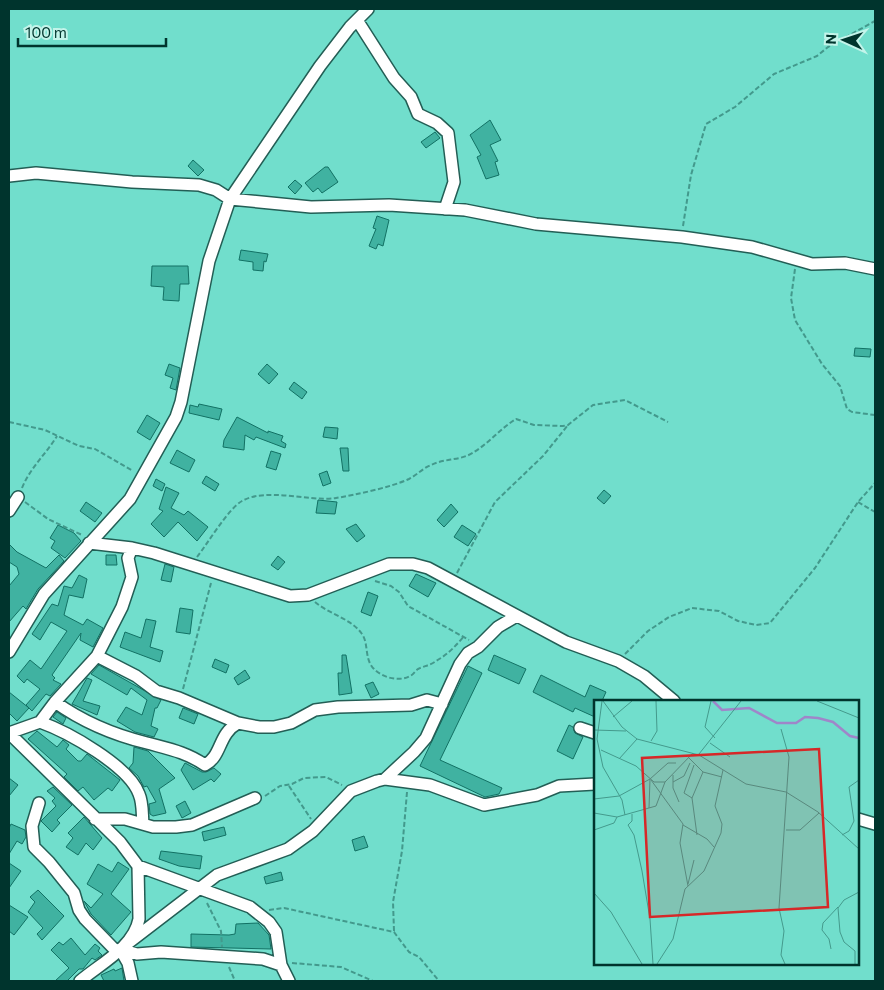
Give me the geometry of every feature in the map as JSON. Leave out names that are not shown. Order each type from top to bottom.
[{"type":"street","points":[[9,652],[44,594],[130,499],[143,477],[182,402],[208,261],[230,199],[320,66],[368,9]]},
{"type":"street","points":[[357,20],[394,78],[411,97],[418,114],[437,123],[448,133],[454,182],[444,209]]},
{"type":"street","points":[[9,176],[36,173],[132,182],[206,186],[230,199],[311,207],[390,205],[491,214],[543,224],[682,237],[752,247],[812,264],[845,263],[875,269]]},
{"type":"street","points":[[9,511],[18,497]]},
{"type":"street","points":[[91,540],[132,548],[190,564],[213,573],[258,584],[276,593],[308,596],[389,564],[413,564],[438,571],[452,582],[515,617],[566,642],[618,662],[644,676],[673,700]]},
{"type":"street","points":[[132,548],[128,558],[132,577],[122,607],[97,656],[40,722],[9,733],[120,842],[138,866],[255,910],[269,922],[276,932],[281,965],[289,981]]},
{"type":"street","points":[[80,981],[121,948],[202,890],[217,875],[288,849],[316,827],[351,791],[385,779],[426,738],[460,664],[468,653],[478,647],[498,626],[515,617]]},
{"type":"street","points":[[97,656],[136,676],[156,690],[251,727],[274,727],[291,723],[304,714],[326,708],[411,705],[427,700],[442,704]]},
{"type":"street","points":[[56,702],[87,723],[180,751],[205,765],[215,755],[228,730],[238,723]]},
{"type":"street","points":[[40,722],[68,735],[111,761],[139,794],[142,824]]},
{"type":"street","points":[[580,728],[594,733]]},
{"type":"street","points":[[385,779],[430,785],[484,805],[536,795],[559,786],[594,784]]},
{"type":"street","points":[[95,819],[125,819],[158,828],[192,825],[255,798]]},
{"type":"street","points":[[39,803],[32,826],[34,847],[74,893],[79,910],[85,918],[121,948],[137,954],[161,952],[222,958],[262,959],[281,965]]},
{"type":"street","points":[[859,819],[875,824]]},
{"type":"street","points":[[121,948],[139,919],[138,866]]},
{"type":"street","points":[[121,948],[128,963],[132,981]]},
{"type":"path","points":[[682,237],[690,175],[706,124],[735,107],[774,74],[817,56],[828,47],[875,22]]},
{"type":"path","points":[[797,260],[791,298],[795,320],[822,364],[840,386],[847,408],[852,412],[875,415]]},
{"type":"path","points":[[452,582],[495,502],[543,456],[568,425],[593,405],[625,400],[668,422]]},
{"type":"path","points":[[190,564],[230,512],[240,502],[248,498],[293,496],[336,498],[385,488],[410,478],[430,465],[439,462],[452,462],[473,453],[516,419],[534,425],[568,425]]},
{"type":"path","points":[[9,422],[46,430],[79,446],[95,449],[143,477]]},
{"type":"path","points":[[57,436],[46,454],[31,469],[18,497],[48,519],[91,540]]},
{"type":"path","points":[[618,662],[648,631],[669,617],[692,608],[719,611],[738,621],[756,625],[770,623],[816,568],[858,502],[875,483]]},
{"type":"path","points":[[858,502],[875,512]]},
{"type":"path","points":[[179,698],[186,683],[213,573]]},
{"type":"path","points":[[353,579],[378,582],[391,586],[399,592],[408,606],[464,636],[478,647]]},
{"type":"path","points":[[308,596],[324,610],[352,624],[363,635],[367,657],[374,669],[386,676],[400,679],[410,676],[418,669],[436,662],[464,636]]},
{"type":"path","points":[[255,798],[270,794],[280,786],[289,786],[304,778],[320,776],[351,791]]},
{"type":"path","points":[[408,782],[402,852],[393,902],[394,932],[409,952],[419,957],[439,981]]},
{"type":"path","points":[[289,786],[316,827]]},
{"type":"path","points":[[202,890],[210,912],[221,931],[222,958],[233,971],[235,981]]},
{"type":"path","points":[[255,910],[284,908],[394,932]]},
{"type":"path","points":[[281,965],[298,962],[341,967],[373,981]]},
{"type":"building","points":[[490,120],[501,140],[490,145],[498,161],[495,162],[499,175],[486,179],[477,157],[481,155],[470,135]]},
{"type":"building","points":[[435,132],[440,138],[426,148],[421,142]]},
{"type":"building","points":[[193,160],[204,170],[198,176],[188,166]]},
{"type":"building","points":[[325,167],[328,167],[338,182],[322,193],[318,188],[313,192],[305,183]]},
{"type":"building","points":[[295,180],[302,186],[295,194],[288,187]]},
{"type":"building","points":[[377,216],[389,220],[383,246],[378,244],[376,249],[369,246],[376,229],[373,228]]},
{"type":"building","points":[[241,250],[268,254],[266,262],[264,261],[263,271],[253,270],[253,262],[239,260]]},
{"type":"building","points":[[152,266],[188,266],[189,284],[180,284],[179,301],[163,300],[164,287],[151,286]]},
{"type":"building","points":[[855,348],[871,349],[870,357],[854,356]]},
{"type":"building","points":[[169,364],[180,368],[176,390],[170,388],[173,378],[165,375]]},
{"type":"building","points":[[267,364],[278,374],[269,384],[258,374]]},
{"type":"building","points":[[294,382],[307,392],[302,399],[289,389]]},
{"type":"building","points":[[199,404],[222,409],[219,420],[189,413],[190,405],[198,407]]},
{"type":"building","points":[[147,415],[160,423],[150,440],[137,432]]},
{"type":"building","points":[[237,417],[268,433],[268,431],[283,436],[281,441],[286,444],[285,448],[256,437],[254,440],[245,435],[244,450],[223,447],[224,440]]},
{"type":"building","points":[[325,427],[338,428],[337,439],[323,437]]},
{"type":"building","points":[[340,448],[348,448],[349,471],[343,471]]},
{"type":"building","points":[[177,450],[195,460],[189,472],[170,463]]},
{"type":"building","points":[[271,451],[281,454],[276,470],[266,467]]},
{"type":"building","points":[[327,471],[331,483],[323,486],[319,474]]},
{"type":"building","points":[[206,476],[219,484],[215,491],[202,483]]},
{"type":"building","points":[[156,479],[165,484],[162,491],[153,486]]},
{"type":"building","points":[[166,487],[179,493],[171,508],[184,515],[188,511],[208,527],[197,541],[178,522],[164,537],[151,524],[163,511],[159,509]]},
{"type":"building","points":[[604,490],[611,496],[604,504],[597,498]]},
{"type":"building","points":[[318,500],[337,502],[335,514],[316,513]]},
{"type":"building","points":[[86,502],[102,513],[95,522],[80,511]]},
{"type":"building","points":[[451,504],[458,512],[444,527],[437,520]]},
{"type":"building","points":[[356,524],[365,536],[357,542],[346,529]]},
{"type":"building","points":[[58,525],[74,533],[81,541],[65,558],[51,548],[55,541],[50,538]]},
{"type":"building","points":[[462,525],[476,534],[468,546],[454,537]]},
{"type":"building","points":[[9,544],[17,552],[46,568],[59,555],[64,561],[38,589],[26,609],[23,606],[9,622],[9,586],[19,574],[17,567],[9,562]]},
{"type":"building","points":[[106,555],[116,555],[117,565],[106,565]]},
{"type":"building","points":[[278,556],[285,562],[278,570],[271,565]]},
{"type":"building","points":[[165,564],[174,567],[171,582],[161,580]]},
{"type":"building","points":[[416,574],[436,583],[428,597],[409,586]]},
{"type":"building","points":[[79,575],[87,579],[83,598],[69,595],[64,615],[83,625],[87,619],[103,628],[93,647],[80,640],[81,633],[52,675],[55,678],[53,680],[61,684],[50,696],[46,694],[32,711],[26,705],[40,689],[27,679],[24,683],[17,676],[30,660],[41,669],[67,631],[51,622],[40,640],[32,634],[52,604],[58,606],[64,586],[72,588]]},
{"type":"building","points":[[368,592],[378,596],[371,616],[361,612]]},
{"type":"building","points":[[180,608],[193,610],[190,634],[176,632]]},
{"type":"building","points":[[146,619],[156,621],[150,647],[163,651],[160,662],[120,647],[125,632],[141,638]]},
{"type":"building","points":[[342,655],[346,655],[352,693],[339,695],[338,673],[342,673]]},
{"type":"building","points":[[494,655],[526,669],[519,684],[488,670]]},
{"type":"building","points":[[215,659],[229,665],[226,673],[212,667]]},
{"type":"building","points":[[99,665],[161,700],[157,708],[155,708],[151,726],[158,729],[154,737],[135,732],[117,721],[126,707],[142,715],[147,700],[131,688],[127,695],[91,674]]},
{"type":"building","points":[[468,666],[482,673],[440,760],[502,788],[499,794],[485,797],[420,766]]},
{"type":"building","points":[[245,670],[250,678],[238,685],[234,678]]},
{"type":"building","points":[[541,675],[585,697],[590,685],[606,692],[602,700],[594,700],[594,717],[575,708],[573,712],[533,692]]},
{"type":"building","points":[[87,678],[92,680],[83,701],[100,706],[97,715],[72,704]]},
{"type":"building","points":[[373,682],[379,694],[371,698],[365,685]]},
{"type":"building","points":[[9,692],[29,708],[17,721],[9,713]]},
{"type":"building","points":[[183,708],[198,714],[194,724],[179,718]]},
{"type":"building","points":[[57,712],[66,718],[63,724],[53,717]]},
{"type":"building","points":[[569,725],[573,727],[575,733],[583,737],[573,759],[557,751]]},
{"type":"building","points":[[37,731],[57,747],[63,740],[69,745],[66,749],[78,761],[81,761],[87,754],[120,780],[112,791],[108,788],[94,800],[83,787],[78,791],[64,777],[67,774],[28,739]]},
{"type":"building","points":[[134,747],[148,751],[175,778],[159,789],[166,813],[153,816],[150,814],[149,804],[156,802],[147,786],[144,787],[138,776],[129,768],[133,763]]},
{"type":"building","points":[[185,763],[202,772],[214,768],[221,774],[214,782],[211,779],[193,790],[181,770]]},
{"type":"building","points":[[9,778],[18,785],[9,796]]},
{"type":"building","points":[[53,787],[72,805],[57,820],[60,823],[52,832],[41,821],[56,806],[52,801],[55,798],[47,791]]},
{"type":"building","points":[[185,801],[191,813],[182,818],[176,806]]},
{"type":"building","points":[[84,817],[102,838],[93,850],[86,843],[78,855],[66,847],[73,838],[68,833]]},
{"type":"building","points":[[11,824],[25,830],[26,837],[22,844],[17,841],[9,854],[9,828]]},
{"type":"building","points":[[224,827],[226,835],[204,841],[202,832]]},
{"type":"building","points":[[364,836],[368,847],[355,851],[352,840]]},
{"type":"building","points":[[161,851],[202,856],[200,869],[179,866],[159,859]]},
{"type":"building","points":[[118,862],[129,869],[111,894],[131,912],[111,935],[91,914],[84,901],[91,908],[103,894],[87,884],[98,864],[112,872]]},
{"type":"building","points":[[9,863],[21,871],[9,888]]},
{"type":"building","points":[[281,872],[283,880],[266,884],[264,877]]},
{"type":"building","points":[[38,890],[64,916],[42,940],[37,934],[43,928],[28,912],[35,902],[30,897]]},
{"type":"building","points":[[9,905],[28,917],[14,935],[9,931]]},
{"type":"building","points":[[258,923],[269,935],[271,949],[191,947],[191,934],[229,935],[235,934],[236,924]]},
{"type":"building","points":[[71,938],[85,955],[95,944],[100,948],[98,951],[102,955],[95,960],[92,958],[83,969],[79,969],[67,981],[55,981],[69,968],[51,950],[59,942],[63,945]]},
{"type":"building","points":[[122,968],[124,981],[104,981],[101,975],[114,969],[115,971]]}]
